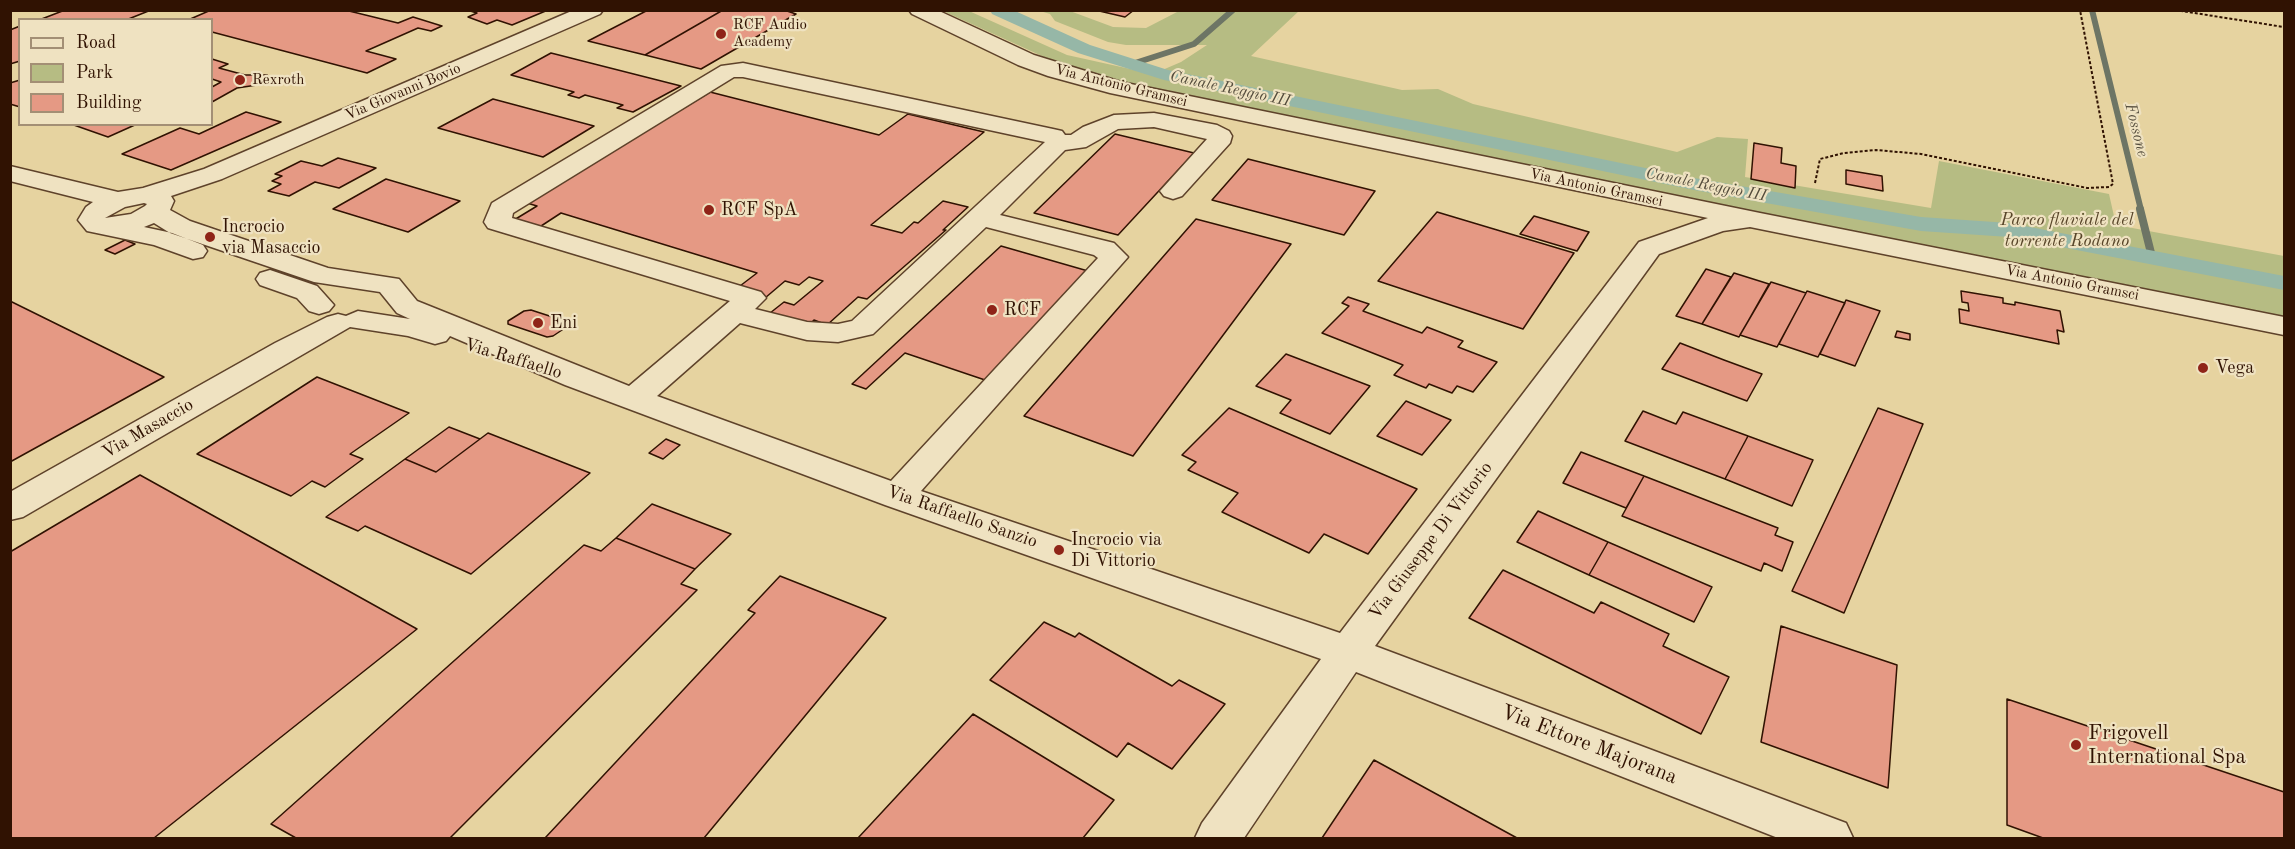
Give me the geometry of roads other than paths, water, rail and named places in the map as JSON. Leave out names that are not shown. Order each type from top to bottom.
[{"type":"street","name":"Via Giovanni Bovio","points":[[154,204],[213,174],[593,10]]},
{"type":"street","name":"Via Antonio Gramsci","points":[[919,10],[1026,60],[1089,81],[1608,190],[1695,218],[1720,223],[1760,222],[2284,326]]},
{"type":"street","points":[[634,399],[750,298],[497,222],[501,209],[729,71],[736,70],[1038,131],[1053,136],[1058,143]]},
{"type":"street","points":[[734,313],[807,331],[838,333],[862,328],[1058,143],[1077,142],[1114,122],[1154,120],[1208,130],[1220,136],[1218,143],[1173,191]]},
{"type":"street","name":"Via Raffaello","points":[[14,174],[118,200],[154,204]]},
{"type":"street","name":"Via Raffaello","points":[[14,174],[94,223],[162,239],[307,292],[334,316],[411,328],[576,378]]},
{"type":"street","points":[[1608,190],[1641,209],[1651,236],[1695,218]]},
{"type":"street","name":"Via Raffaello","points":[[94,223],[95,213],[118,200]]},
{"type":"street","points":[[94,223],[123,225],[154,204],[180,227],[324,276],[385,288]]},
{"type":"street","points":[[897,496],[1114,257],[1104,249],[981,218]]},
{"type":"street","name":"Via Giuseppe Di Vittorio","points":[[1218,838],[1348,652],[1651,236]]},
{"type":"street","points":[[353,285],[385,288],[390,303],[377,313],[334,316],[332,293],[353,285]]},
{"type":"street","name":"Via Raffaello","points":[[385,288],[407,307],[576,378]]},
{"type":"street","name":"Via Masaccio","points":[[10,508],[286,350],[334,316]]},
{"type":"street","name":"Via Raffaello Sanzio","points":[[576,378],[897,496],[1348,652]]},
{"type":"street","name":"Via Ettore Majorana","points":[[1348,652],[1830,838]]},
{"type":"waterway","name":"Canale Reggio III","points":[[998,10],[1084,49],[1164,75],[1694,184],[1921,224],[2009,230],[2284,283]]},
{"type":"waterway","points":[[1132,64],[1194,44],[1233,10]]},
{"type":"waterway","name":"Fossone","points":[[2092,10],[2141,210]]},
{"type":"waterway","name":"Fossone","points":[[2140,209],[2152,257]]},
{"type":"place","name":"RCF Audio Academy","points":[[721,34]]},
{"type":"place","name":"Rexroth","points":[[240,80]]},
{"type":"place","name":"RCF SpA","points":[[709,210]]},
{"type":"place","name":"Incrocio via Masaccio","points":[[210,237]]},
{"type":"place","name":"RCF","points":[[992,310]]},
{"type":"place","name":"Eni","points":[[538,323]]},
{"type":"place","name":"Vega","points":[[2203,368]]},
{"type":"place","name":"Incrocio via Di Vittorio","points":[[1059,550]]},
{"type":"place","name":"Frigovell International Spa","points":[[2076,745]]},
{"type":"park label","name":"Parco fluviale del torrente Rodano","points":[[2067,230]]}]
